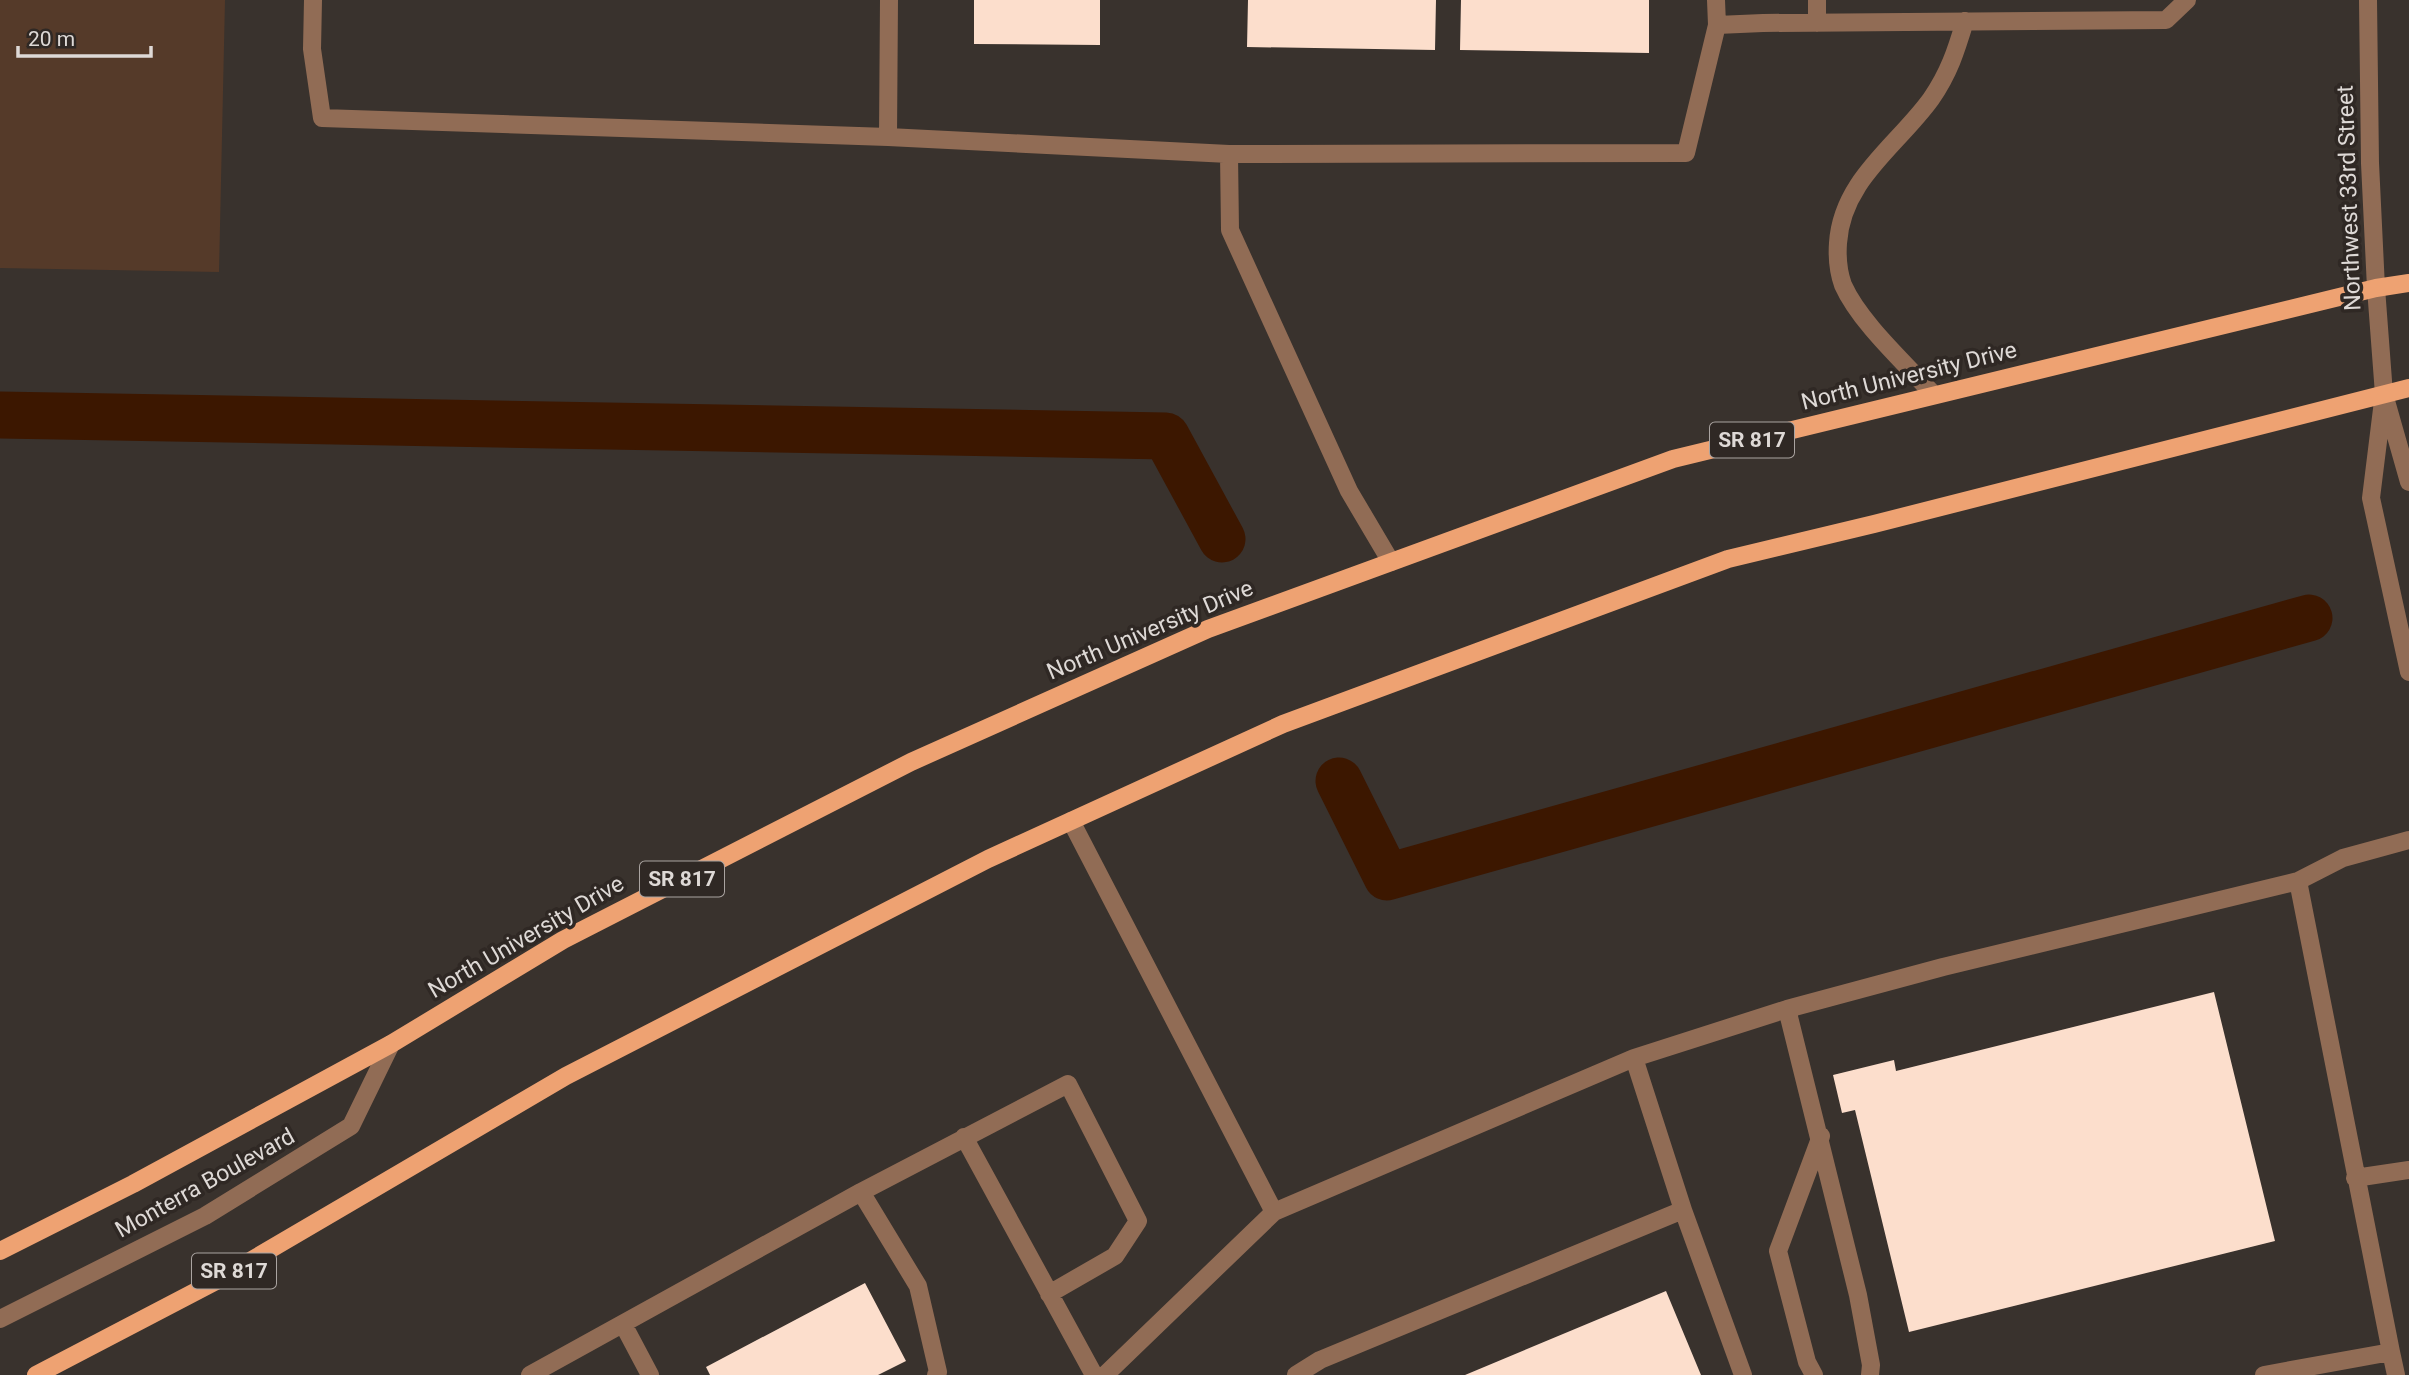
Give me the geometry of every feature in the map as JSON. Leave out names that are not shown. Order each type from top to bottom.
[{"type":"main road","name":"North University Drive","points":[[0,1251],[133,1184],[391,1044],[563,940],[911,762],[1208,629],[1674,459],[2375,288],[2409,283]]},
{"type":"main road","name":"SR 817","points":[[36,1375],[216,1281],[566,1076],[988,859],[1283,724],[1728,559],[2409,388]]},
{"type":"street","points":[[313,0],[312,49],[322,118],[888,137],[1229,154],[1686,153],[1717,25],[1716,0]]},
{"type":"street","points":[[888,137],[889,0]]},
{"type":"street","points":[[1817,0],[1817,23]]},
{"type":"street","points":[[1717,25],[2166,20],[2187,0]]},
{"type":"street","name":"Northwest 33rd Street","points":[[2368,0],[2375,288],[2384,394]]},
{"type":"street","points":[[1934,395],[1858,310],[1843,284],[1837,260],[1839,230],[1846,205],[1861,179],[1930,99],[1952,64],[1965,22]]},
{"type":"street","points":[[1229,154],[1230,230],[1349,491],[1391,562]]},
{"type":"street","points":[[2384,394],[2409,482]]},
{"type":"street","points":[[2384,394],[2371,498],[2409,672]]},
{"type":"street","points":[[1071,821],[1274,1212]]},
{"type":"street","points":[[1105,1375],[1274,1212],[1634,1058],[1787,1009],[1956,963],[2298,881],[2343,858],[2409,840]]},
{"type":"street","points":[[2298,881],[2396,1375]]},
{"type":"street","points":[[1787,1009],[1821,1136],[1858,1295],[1871,1365],[1870,1375]]},
{"type":"street","name":"Monterra Boulevard","points":[[0,1319],[205,1216],[351,1126],[391,1044]]},
{"type":"street","points":[[1634,1058],[1683,1210],[1743,1375]]},
{"type":"street","points":[[530,1375],[861,1192],[1068,1084],[1138,1221],[1115,1256],[1049,1294]]},
{"type":"street","points":[[1814,1375],[1807,1362],[1778,1251],[1821,1136]]},
{"type":"street","points":[[964,1137],[1094,1375]]},
{"type":"street","points":[[2356,1178],[2409,1170]]},
{"type":"street","points":[[861,1192],[918,1286],[938,1372],[936,1375]]},
{"type":"street","points":[[1296,1375],[1320,1360],[1683,1210]]},
{"type":"street","points":[[623,1324],[650,1375]]},
{"type":"street","points":[[2264,1375],[2391,1352]]},
{"type":"shaded area","points":[[0,0],[225,0],[219,272],[0,268]]},
{"type":"building","points":[[974,0],[1100,0],[1100,45],[974,44]]},
{"type":"building","points":[[1248,0],[1436,0],[1435,50],[1247,47]]},
{"type":"building","points":[[1461,0],[1649,0],[1649,53],[1460,50]]},
{"type":"building","points":[[2214,992],[2275,1241],[1909,1332],[1855,1110],[1842,1113],[1833,1075],[1894,1060],[1896,1071]]},
{"type":"building","points":[[865,1283],[906,1361],[878,1375],[710,1375],[706,1367]]},
{"type":"building","points":[[1666,1291],[1701,1375],[1465,1375]]},
{"type":"waterway","points":[[0,415],[1166,436],[1222,539]]},
{"type":"waterway","points":[[1339,781],[1387,877],[2309,618]]}]
